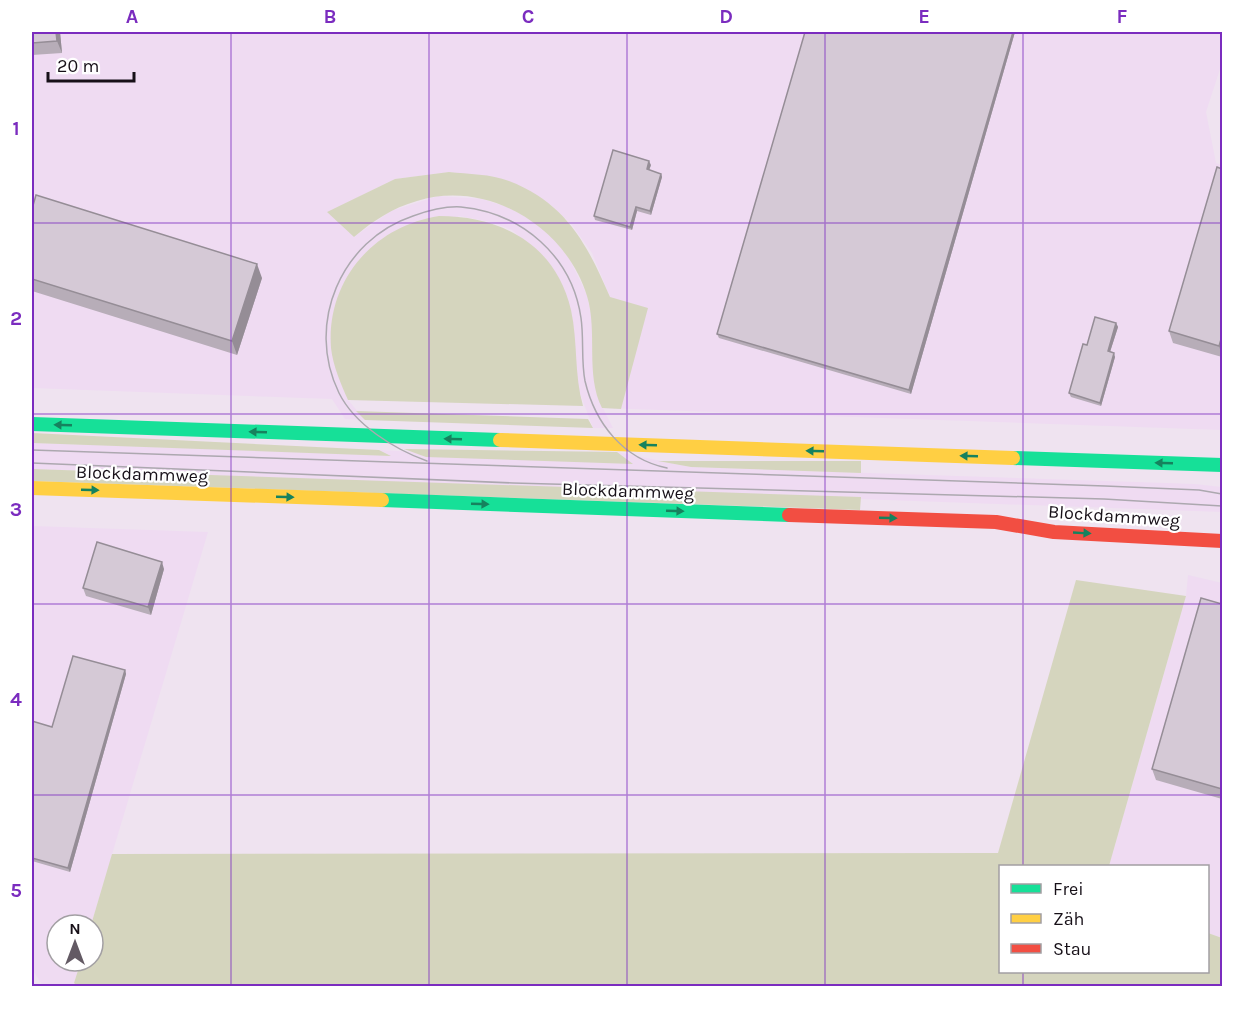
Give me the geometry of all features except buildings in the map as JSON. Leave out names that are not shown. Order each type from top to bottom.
[{"type":"street","points":[[32,424],[1222,465]]},
{"type":"street","name":"Blockdammweg","points":[[32,488],[996,522],[1054,532],[1222,541]]},
{"type":"shaded area","points":[[32,32],[1222,32],[1222,63],[1206,112],[1216,163],[1222,165],[1222,430],[603,408],[613,428],[593,428],[578,388],[573,333],[555,273],[544,258],[512,230],[491,222],[459,216],[331,328],[342,386],[348,400],[365,420],[345,419],[332,399],[32,388]],"holes":[[[449,172],[508,181],[551,205],[572,225],[592,253],[610,297],[593,375],[592,320],[587,295],[570,260],[553,237],[535,222],[507,207],[482,199],[438,196],[391,211],[354,237],[328,212],[395,179]]]},
{"type":"shaded area","points":[[32,443],[389,455],[379,450],[631,463],[617,452],[691,467],[1195,484],[1222,487],[1222,512],[32,469]]},
{"type":"shaded area","points":[[32,526],[208,532],[95,913],[45,913],[45,973],[77,973],[73,986],[43,986],[32,969]]},
{"type":"shaded area","points":[[1188,575],[1222,583],[1222,938],[1209,933],[1209,865],[1109,865],[1186,596]]},
{"type":"green space","points":[[449,172],[509,181],[546,201],[560,213],[583,243],[610,297],[648,308],[621,409],[602,408],[597,395],[594,381],[590,310],[577,271],[562,249],[543,230],[521,214],[496,203],[471,197],[444,196],[399,207],[376,220],[354,237],[327,212],[395,179]]},
{"type":"green space","points":[[439,216],[462,217],[504,229],[523,239],[553,268],[564,287],[571,310],[578,382],[583,406],[348,400],[335,368],[331,348],[332,323],[337,300],[346,279],[359,260],[375,244],[394,231],[415,222]]},
{"type":"green space","points":[[356,411],[588,419],[593,428],[365,420]]},
{"type":"green space","points":[[32,433],[379,450],[391,456],[32,443]]},
{"type":"green space","points":[[404,449],[617,452],[633,464],[426,457]]},
{"type":"green space","points":[[658,461],[861,461],[861,473],[691,467]]},
{"type":"green space","points":[[32,469],[861,497],[860,510],[32,481]]},
{"type":"green space","points":[[1076,580],[1186,596],[1109,865],[999,865],[999,973],[1209,973],[1209,933],[1222,938],[1222,986],[77,986],[74,983],[77,973],[105,973],[105,913],[95,913],[112,854],[998,853]]},
{"type":"tram line","points":[[427,461],[389,443],[365,425],[346,405],[329,367],[326,340],[328,313],[336,288],[349,264],[366,244],[388,228],[413,216],[436,209],[461,207],[504,218],[523,228],[555,257],[567,275],[576,296],[582,326],[585,381],[596,411],[613,437],[624,448],[637,457],[667,468]]},
{"type":"tram line","points":[[32,450],[1105,486],[1199,490],[1222,494]]},
{"type":"tram line","points":[[32,463],[513,483],[1104,499],[1222,506]]},
{"type":"traffic: fast","points":[[32,424],[500,440]]},
{"type":"traffic: fast","points":[[1013,458],[1222,465]]},
{"type":"traffic: fast","points":[[382,500],[789,515]]},
{"type":"traffic: slow","points":[[500,440],[1013,458]]},
{"type":"traffic: slow","points":[[32,488],[382,500]]},
{"type":"traffic: jam","points":[[789,515],[996,522],[1054,532],[1222,541]]}]
